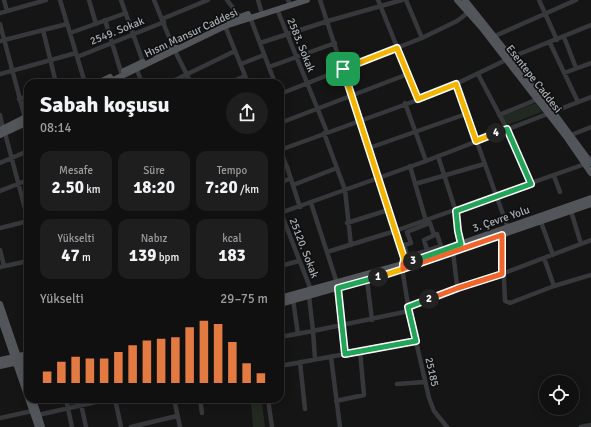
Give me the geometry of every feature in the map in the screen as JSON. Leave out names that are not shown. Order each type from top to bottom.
[{"type":"main road","name":"Hısnı Mansur Caddesi","points":[[117,79],[137,70],[174,49],[225,26],[307,0]]},
{"type":"main road","name":"Esentepe Caddesi","points":[[457,0],[510,59],[551,112],[588,164]]},
{"type":"main road","name":"Esentepe Caddesi","points":[[465,0],[495,36],[538,99],[571,135],[588,164],[591,173]]},
{"type":"main road","points":[[106,79],[174,49],[239,16],[290,1]]},
{"type":"main road","points":[[2,132],[24,121]]},
{"type":"main road","name":"3. Çevre Yolu","points":[[337,285],[367,280],[461,244],[591,198]]},
{"type":"main road","name":"3. Çevre Yolu","points":[[284,303],[310,293],[453,252],[591,204]]},
{"type":"main road","name":"3. Çevre Yolu","points":[[284,297],[310,293]]},
{"type":"main road","points":[[0,304],[24,386]]},
{"type":"main road","points":[[0,318],[24,377]]},
{"type":"main road","points":[[0,366],[24,356]]},
{"type":"main road","points":[[0,360],[24,360]]},
{"type":"main road","points":[[29,403],[38,427]]},
{"type":"main road","points":[[34,403],[42,427]]},
{"type":"street","points":[[4,0],[7,11]]},
{"type":"street","points":[[0,13],[46,0]]},
{"type":"street","points":[[60,0],[84,79]]},
{"type":"street","points":[[90,0],[96,24]]},
{"type":"street","points":[[121,0],[143,62]]},
{"type":"street","points":[[154,0],[174,49],[189,79]]},
{"type":"street","name":"2549. Sokak","points":[[0,74],[51,60],[77,55],[163,21],[208,0]]},
{"type":"street","points":[[227,0],[239,16]]},
{"type":"street","points":[[258,0],[261,10]]},
{"type":"street","name":"25185","points":[[320,0],[404,258],[403,267],[409,309],[424,382],[434,411],[447,427]]},
{"type":"street","points":[[378,0],[418,99]]},
{"type":"street","points":[[260,43],[328,21],[402,0]]},
{"type":"street","points":[[406,0],[422,38]]},
{"type":"street","points":[[539,0],[557,40]]},
{"type":"street","points":[[495,36],[570,1],[576,0]]},
{"type":"street","name":"2583. Sokak","points":[[277,9],[306,84],[318,109],[345,190],[351,245]]},
{"type":"street","points":[[284,92],[422,38],[457,21],[469,12]]},
{"type":"street","points":[[70,33],[126,13]]},
{"type":"street","points":[[250,17],[274,79]]},
{"type":"street","points":[[105,20],[121,72]]},
{"type":"street","points":[[0,24],[2,40],[24,112]]},
{"type":"street","points":[[2,40],[67,24]]},
{"type":"street","points":[[284,148],[456,84],[510,59],[591,25]]},
{"type":"street","points":[[225,26],[247,79]]},
{"type":"street","points":[[43,30],[55,79]]},
{"type":"street","points":[[564,37],[576,68]]},
{"type":"street","points":[[269,67],[335,43]]},
{"type":"street","points":[[550,43],[578,102]]},
{"type":"street","points":[[177,79],[235,51]]},
{"type":"street","points":[[240,64],[264,55]]},
{"type":"street","points":[[564,73],[591,62]]},
{"type":"street","points":[[137,70],[140,79]]},
{"type":"street","points":[[284,122],[408,74]]},
{"type":"street","points":[[478,74],[507,129],[531,184]]},
{"type":"street","points":[[239,79],[246,76]]},
{"type":"street","points":[[456,84],[508,228]]},
{"type":"street","points":[[19,99],[24,97]]},
{"type":"street","points":[[284,212],[426,161],[591,97]]},
{"type":"street","points":[[499,115],[538,99]]},
{"type":"street","points":[[406,103],[426,161]]},
{"type":"street","points":[[369,148],[417,133],[466,114]]},
{"type":"street","points":[[0,116],[2,132],[20,184],[24,202]]},
{"type":"street","points":[[571,135],[591,127]]},
{"type":"street","points":[[0,163],[24,153]]},
{"type":"street","points":[[438,156],[456,211],[461,244]]},
{"type":"street","points":[[284,160],[294,185],[300,207]]},
{"type":"street","points":[[415,184],[484,164]]},
{"type":"street","points":[[427,250],[424,240],[438,234],[441,246],[408,257],[404,244],[411,243],[407,232],[426,221],[588,164]]},
{"type":"street","points":[[410,166],[426,221]]},
{"type":"street","points":[[294,185],[337,168]]},
{"type":"street","points":[[554,176],[560,192]]},
{"type":"street","points":[[284,181],[291,178]]},
{"type":"street","points":[[0,191],[24,182]]},
{"type":"street","points":[[311,203],[337,285],[343,325],[345,354]]},
{"type":"street","points":[[348,223],[388,210]]},
{"type":"street","points":[[571,211],[582,244]]},
{"type":"street","points":[[0,228],[24,222]]},
{"type":"street","points":[[541,222],[553,255]]},
{"type":"street","name":"25120. Sokak","points":[[284,223],[310,293],[315,359]]},
{"type":"street","points":[[327,252],[430,223],[434,235]]},
{"type":"street","points":[[502,235],[502,274],[505,301],[508,303],[554,286],[591,275]]},
{"type":"street","points":[[284,336],[372,320],[409,309],[458,288],[502,274],[591,240]]},
{"type":"street","points":[[0,250],[2,267],[24,262]]},
{"type":"street","points":[[453,252],[458,288]]},
{"type":"street","points":[[544,258],[554,286]]},
{"type":"street","points":[[284,265],[299,261]]},
{"type":"street","points":[[367,280],[372,320]]},
{"type":"street","points":[[293,300],[298,334]]},
{"type":"street","points":[[284,365],[416,341]]},
{"type":"street","points":[[336,401],[364,395],[360,351]]},
{"type":"street","points":[[331,356],[340,427]]},
{"type":"street","points":[[300,362],[305,409]]},
{"type":"street","points":[[397,384],[424,382]]},
{"type":"street","points":[[66,403],[72,427]]},
{"type":"street","points":[[38,415],[87,403]]},
{"type":"street","points":[[116,403],[121,427]]},
{"type":"street","points":[[175,403],[180,427]]},
{"type":"street","points":[[201,403],[202,413]]},
{"type":"street","points":[[269,403],[272,427]]},
{"type":"street","points":[[81,404],[86,427]]},
{"type":"street","points":[[0,418],[32,411]]},
{"type":"street","points":[[130,427],[177,416]]},
{"type":"street","points":[[581,427],[591,425]]},
{"type":"shaded area","points":[[536,103],[542,112],[507,125],[502,116]]},
{"type":"shaded area","points":[[262,403],[265,427],[253,427],[251,404]]},
{"type":"route","points":[[343,69],[397,48],[418,99],[437,93],[456,84],[476,141],[507,129],[531,184],[456,211],[457,228],[461,244],[403,264],[403,269],[502,235],[502,274],[458,288],[408,307],[416,341],[345,354],[338,288],[403,269],[403,264],[404,258],[343,69]]}]
